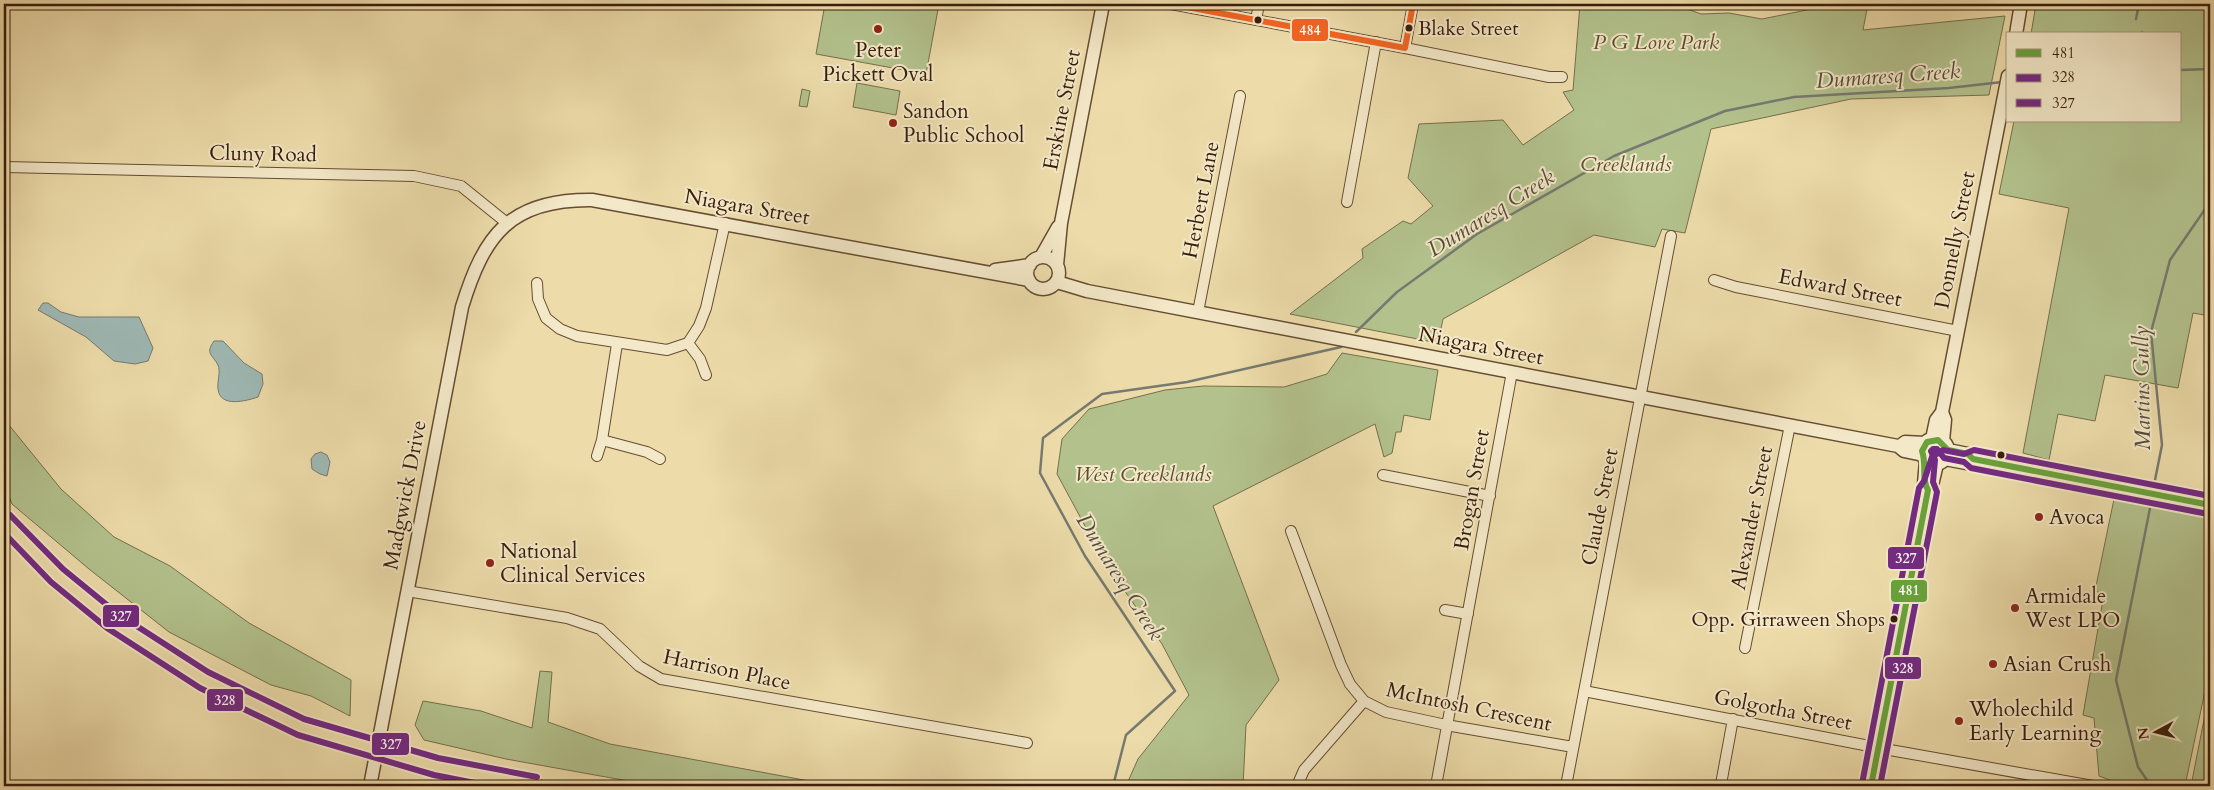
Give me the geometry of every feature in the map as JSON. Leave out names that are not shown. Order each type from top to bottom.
[{"type":"highway","points":[[4,521],[57,575],[114,621],[204,680],[301,727],[401,758],[535,786]]},
{"type":"street","name":"Erskine Street","points":[[1057,265],[1060,223],[1103,4]]},
{"type":"street","points":[[1171,4],[1376,42],[1549,77],[1562,76]]},
{"type":"street","points":[[1256,20],[1259,4]]},
{"type":"street","points":[[1405,48],[1413,4]]},
{"type":"street","points":[[2016,32],[2021,4]]},
{"type":"street","points":[[1347,202],[1376,42]]},
{"type":"street","name":"Donnelly Street","points":[[1871,786],[1928,490],[1924,484],[1935,451],[1936,420],[1942,412],[2006,86]]},
{"type":"street","name":"Herbert Lane","points":[[1198,312],[1240,96]]},
{"type":"street","name":"Cluny Road","points":[[4,167],[414,176],[461,186],[507,223]]},
{"type":"street","name":"Niagara Street","points":[[507,223],[538,206],[569,199],[592,200],[1029,280]]},
{"type":"street","name":"Madgwick Drive","points":[[370,786],[462,308],[472,273],[483,251],[494,234],[507,223]]},
{"type":"street","points":[[537,283],[538,299],[546,318],[560,329],[577,336],[617,344],[667,350],[688,343],[699,326],[706,308],[725,223]]},
{"type":"street","name":"Erskine Street","points":[[1041,257],[1060,223]]},
{"type":"street","name":"Claude Street","points":[[1566,786],[1671,236]]},
{"type":"street","points":[[1041,257],[1050,259],[1057,265],[1059,274],[1056,282],[1051,287],[1041,289],[1032,284],[1028,275],[1030,265],[1041,257]]},
{"type":"street","name":"Niagara Street","points":[[983,271],[1030,265]]},
{"type":"street","name":"Edward Street","points":[[1714,280],[1736,287],[1958,331]]},
{"type":"street","name":"Niagara Street","points":[[1056,282],[1088,291],[1900,446],[1905,442],[1966,463],[1973,459],[2210,505]]},
{"type":"street","points":[[688,343],[700,359],[706,375]]},
{"type":"street","points":[[598,456],[617,344]]},
{"type":"street","name":"Brogan Street","points":[[1436,786],[1512,372]]},
{"type":"street","name":"Alexander Street","points":[[1745,648],[1790,425]]},
{"type":"street","points":[[602,440],[647,452],[660,459]]},
{"type":"street","points":[[1383,475],[1490,496]]},
{"type":"street","name":"McIntosh Crescent","points":[[1291,531],[1341,664],[1350,684],[1364,701],[1386,712],[1446,725],[1574,747]]},
{"type":"street","name":"Harrison Place","points":[[407,591],[567,618],[600,629],[639,666],[661,680],[1027,743]]},
{"type":"street","points":[[1445,610],[1468,614]]},
{"type":"street","name":"Golgotha Street","points":[[1584,691],[2071,785],[2093,786]]},
{"type":"street","points":[[1297,786],[1304,770],[1364,701]]},
{"type":"street","points":[[1721,784],[1733,719]]},
{"type":"green space","name":"Peter Pickett Oval","points":[[825,4],[939,4],[926,74],[816,54]]},
{"type":"green space","name":"Creeklands","points":[[1580,4],[1674,4],[1701,14],[1729,13],[1762,19],[1837,4],[1868,4],[1863,30],[2005,16],[1989,95],[1851,99],[1711,129],[1685,233],[1662,229],[1655,247],[1594,235],[1443,319],[1438,343],[1290,314],[1363,258],[1362,249],[1403,221],[1411,224],[1433,206],[1408,178],[1419,124],[1503,120],[1523,145],[1574,110],[1563,92],[1573,90]]},
{"type":"green space","points":[[2036,4],[2210,4],[2210,316],[2193,313],[2178,388],[2105,375],[2095,421],[2058,414],[2049,460],[2023,453],[2069,208],[1999,194],[2014,122],[2182,122],[2182,32],[2031,32]]},
{"type":"green space","points":[[857,83],[900,91],[896,115],[853,107]]},
{"type":"green space","points":[[802,89],[810,91],[807,107],[799,106]]},
{"type":"green space","name":"West Creeklands","points":[[1342,353],[1438,370],[1430,420],[1404,415],[1401,432],[1396,432],[1392,453],[1384,457],[1375,424],[1213,506],[1279,680],[1246,725],[1243,786],[1126,786],[1138,759],[1189,695],[1162,644],[1105,563],[1057,474],[1062,439],[1089,409],[1165,390],[1203,386],[1284,387],[1327,374]]},
{"type":"green space","points":[[4,419],[61,489],[114,537],[170,566],[249,623],[351,680],[350,716],[311,696],[271,685],[169,632],[89,569],[12,504],[4,483]]},
{"type":"green space","points":[[2114,499],[2179,509],[2210,517],[2210,667],[2185,786],[2126,786],[2099,776],[2094,718],[2083,715],[2104,594],[2095,591]]},
{"type":"green space","points":[[540,671],[552,672],[548,722],[610,744],[836,786],[656,786],[506,759],[424,740],[415,725],[423,701],[481,711],[532,728]]},
{"type":"green space","points":[[2210,689],[2210,786],[2191,786]]},
{"type":"water","points":[[43,303],[48,303],[61,312],[79,317],[139,317],[153,348],[148,361],[135,364],[114,361],[86,337],[38,310]]},
{"type":"water","points":[[214,341],[223,341],[244,363],[262,374],[263,384],[258,397],[234,402],[223,399],[218,389],[219,368],[210,351]]},
{"type":"water","points":[[321,452],[327,455],[330,462],[327,476],[312,469],[311,459],[315,454]]},
{"type":"waterway","points":[[2136,19],[2139,4]]},
{"type":"waterway","name":"Dumaresq Creek","points":[[2182,70],[2210,69]]},
{"type":"waterway","name":"Dumaresq Creek","points":[[1356,332],[1397,292],[1477,234],[1614,156],[1725,111],[1794,97],[1949,88],[2002,82]]},
{"type":"waterway","name":"Martins Gully","points":[[2153,490],[2162,445],[2151,332],[2170,260],[2210,202]]},
{"type":"waterway","name":"Dumaresq Creek","points":[[1113,786],[1126,735],[1175,691],[1085,556],[1040,473],[1043,438],[1102,394],[1187,382],[1341,347]]},
{"type":"waterway","name":"Martins Gully","points":[[2151,786],[2138,767],[2116,680],[2152,498]]},
{"type":"transit line","name":"484","points":[[1171,4],[1405,48],[1413,4]]},
{"type":"transit line","name":"481","points":[[1871,786],[1928,490],[1925,481],[1922,451],[1927,442],[1938,440],[1948,450],[1968,454],[1973,459],[2210,505]]},
{"type":"transit line","name":"328","points":[[1880,786],[1937,492],[1933,482],[1935,460],[1931,451],[1933,449],[1937,449],[1944,458],[1964,462],[1971,468],[2208,514]]},
{"type":"transit line","name":"327","points":[[1862,784],[1919,488],[1924,481],[1932,457],[1943,450],[1964,454],[1974,450],[2210,496]]},
{"type":"transit line","name":"327","points":[[10,515],[63,569],[118,614],[208,672],[304,719],[438,758],[537,777]]},
{"type":"transit line","name":"328","points":[[4,533],[51,582],[107,628],[200,688],[298,735],[434,775],[490,786]]},
{"type":"place","name":"Blake Street","points":[[1409,28]]},
{"type":"place","name":"Peter Pickett Oval","points":[[878,29]]},
{"type":"place","name":"Sandon Public School","points":[[893,123]]},
{"type":"place","name":"Avoca","points":[[2039,517]]},
{"type":"place","name":"National Clinical Services","points":[[490,563]]},
{"type":"place","name":"Armidale West LPO","points":[[2015,608]]},
{"type":"place","name":"Opp. Girraween Shops","points":[[1894,619]]},
{"type":"place","name":"Asian Crush","points":[[1993,664]]},
{"type":"place","name":"Wholechild Early Learning","points":[[1959,721]]},
{"type":"park label","name":"P G Love Park","points":[[1656,42]]}]
